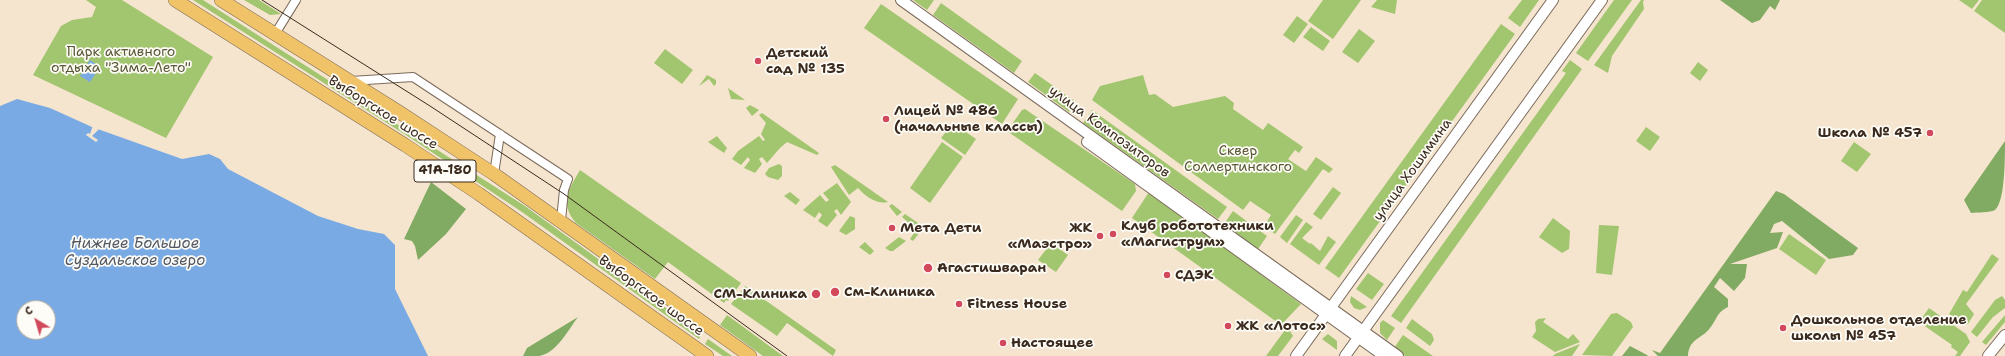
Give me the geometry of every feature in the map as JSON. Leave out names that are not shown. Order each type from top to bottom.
[{"type":"main road","name":"Выборгское шоссе","points":[[175,0],[392,137],[479,194],[707,356]]},
{"type":"main road","name":"Выборгское шоссе","points":[[222,0],[494,174],[561,220],[750,356]]},
{"type":"street","points":[[275,34],[296,0]]},
{"type":"street","name":"улица Композиторов","points":[[892,0],[1328,311],[1361,334],[1398,356]]},
{"type":"street","name":"улица Композиторов","points":[[901,0],[1328,311]]},
{"type":"street","name":"улица Хошимина","points":[[1296,356],[1553,0]]},
{"type":"street","points":[[1345,356],[1602,0]]},
{"type":"street","points":[[350,81],[413,77],[500,134],[568,179],[564,190],[561,220]]},
{"type":"street","points":[[494,174],[500,134]]},
{"type":"street","name":"улица Композиторов","points":[[1361,334],[1384,356]]},
{"type":"street","points":[[1988,356],[2005,335]]},
{"type":"green space","name":"Парк активного отдыха \"Зима-Лето\"","points":[[86,0],[122,0],[213,57],[166,138],[33,75],[61,26],[72,20],[92,17],[96,7]]},
{"type":"green space","points":[[193,0],[203,0],[525,206],[702,334],[699,339],[522,212],[409,137]]},
{"type":"green space","points":[[244,0],[259,0],[281,14],[270,15]]},
{"type":"green space","points":[[913,0],[934,0],[927,10]]},
{"type":"green space","points":[[1323,0],[1361,0],[1333,39],[1308,21]]},
{"type":"green space","points":[[1377,0],[1397,0],[1395,14],[1371,7]]},
{"type":"green space","points":[[1522,0],[1539,0],[1520,27],[1508,18]]},
{"type":"green space","points":[[1614,0],[1632,0],[1588,61],[1576,53]]},
{"type":"green space","points":[[1641,0],[1644,0],[1644,9],[1612,56],[1608,73],[1594,65]]},
{"type":"green space","points":[[1720,0],[1780,0],[1775,10],[1770,6],[1760,20],[1752,23]]},
{"type":"green space","points":[[1959,0],[1979,0],[1972,9]]},
{"type":"green space","points":[[1982,0],[2005,0],[2005,33],[1974,11]]},
{"type":"green space","points":[[941,3],[1022,61],[1014,73],[933,15]]},
{"type":"green space","points":[[881,4],[1018,99],[1002,124],[864,28]]},
{"type":"green space","points":[[1297,16],[1308,24],[1294,43],[1283,35]]},
{"type":"green space","points":[[1501,24],[1515,34],[1339,278],[1325,268]]},
{"type":"green space","points":[[1311,27],[1330,41],[1323,51],[1303,37]]},
{"type":"green space","points":[[1359,29],[1375,41],[1358,63],[1342,52]]},
{"type":"green space","points":[[665,49],[693,70],[682,84],[654,63]]},
{"type":"green space","points":[[1570,60],[1582,69],[1401,323],[1391,316],[1566,73],[1562,71]]},
{"type":"green space","points":[[1698,62],[1708,70],[1700,81],[1690,73]]},
{"type":"green space","points":[[1035,73],[1076,102],[1069,112],[1028,82]]},
{"type":"green space","points":[[707,75],[716,80],[716,84],[714,86],[709,79],[699,86]]},
{"type":"green space","name":"Сквер Соллертинского","points":[[1143,75],[1149,95],[1155,94],[1173,107],[1225,96],[1234,103],[1233,109],[1263,130],[1268,123],[1303,147],[1299,153],[1295,150],[1288,159],[1306,171],[1316,157],[1333,169],[1329,173],[1323,169],[1275,234],[1264,226],[1271,215],[1250,201],[1243,210],[1092,100],[1100,86]]},
{"type":"green space","points":[[728,88],[745,100],[731,99]]},
{"type":"green space","points":[[750,105],[759,110],[752,116],[746,108]]},
{"type":"green space","points":[[1025,109],[1135,184],[1136,191],[1122,211],[1007,131],[1022,110]]},
{"type":"green space","points":[[1092,110],[1227,207],[1218,219],[1083,123]]},
{"type":"green space","points":[[762,113],[819,153],[817,155],[787,142],[767,163],[762,157],[759,159],[762,164],[755,173],[744,168],[750,160],[748,157],[741,165],[732,159],[738,151],[759,136],[763,141],[765,140],[761,134],[766,123],[759,115]]},
{"type":"green space","points":[[953,123],[976,139],[965,155],[941,138]]},
{"type":"green space","points":[[1646,127],[1660,137],[1650,151],[1636,141]]},
{"type":"green space","points":[[717,136],[727,148],[724,153],[708,142]]},
{"type":"green space","points":[[2005,141],[2003,189],[1998,205],[1993,211],[1971,213],[1964,200]]},
{"type":"green space","points":[[942,142],[963,157],[930,203],[910,188]]},
{"type":"green space","points":[[1854,142],[1871,154],[1857,172],[1841,161]]},
{"type":"green space","points":[[779,164],[782,166],[782,176],[778,180],[768,177],[765,174],[769,168]]},
{"type":"green space","points":[[835,165],[888,202],[884,203],[876,201],[864,194],[858,188],[849,195],[831,167]]},
{"type":"green space","points":[[580,170],[741,283],[728,301],[726,300],[724,303],[668,262],[655,279],[576,223],[568,209],[567,202],[569,190]]},
{"type":"green space","points":[[431,182],[466,209],[446,234],[418,260],[415,246],[412,241],[404,239]]},
{"type":"green space","points":[[837,183],[851,202],[841,215],[837,209],[834,211],[837,215],[827,227],[818,221],[822,215],[819,212],[815,218],[803,210],[820,195],[826,202],[829,200],[823,193]]},
{"type":"green space","points":[[1333,187],[1341,193],[1321,220],[1313,214]]},
{"type":"green space","points":[[1776,191],[1784,194],[1858,248],[1853,255],[1829,259],[1782,221],[1774,224],[1770,233],[1783,232],[1777,248],[1730,264],[1747,264],[1745,278],[1734,291],[1720,278],[1714,287],[1728,299],[1728,307],[1719,314],[1707,332],[1693,342],[1688,356],[1658,356],[1652,350],[1660,353]]},
{"type":"green space","points":[[790,192],[800,200],[796,205],[784,196]]},
{"type":"green space","points":[[1149,192],[1301,304],[1281,325],[1132,218]]},
{"type":"green space","points":[[892,204],[902,212],[897,216],[889,206]]},
{"type":"green space","points":[[1233,211],[1267,236],[1258,249],[1224,224]]},
{"type":"green space","points":[[905,214],[924,227],[913,241],[910,239],[914,233],[910,224],[902,217]]},
{"type":"green space","points":[[1296,215],[1303,220],[1287,243],[1280,237]]},
{"type":"green space","points":[[850,216],[855,218],[855,229],[846,235],[839,231]]},
{"type":"green space","points":[[1553,218],[1570,231],[1569,249],[1562,253],[1539,237]]},
{"type":"green space","points":[[1306,222],[1313,227],[1302,238],[1310,244],[1311,243],[1320,251],[1328,236],[1336,242],[1319,265],[1290,244]]},
{"type":"green space","points":[[1599,225],[1619,226],[1612,275],[1596,273]]},
{"type":"green space","points":[[1789,234],[1826,260],[1816,275],[1779,249]]},
{"type":"green space","points":[[899,237],[906,241],[893,251],[885,248]]},
{"type":"green space","points":[[865,242],[874,251],[870,255],[859,247]]},
{"type":"green space","points":[[1051,243],[1068,255],[1056,272],[1038,260]]},
{"type":"green space","points":[[1992,254],[1999,259],[1966,304],[1974,314],[1968,324],[1964,325],[1949,314],[1963,290],[1967,292]]},
{"type":"green space","points":[[1368,273],[1384,284],[1372,300],[1356,289]]},
{"type":"green space","points":[[745,286],[836,350],[833,356],[787,323],[777,336],[731,304]]},
{"type":"green space","points":[[1351,296],[1367,307],[1360,310],[1354,308],[1350,302]]},
{"type":"green space","points":[[2002,296],[2005,300],[2005,308],[1993,317],[1977,337],[1971,332],[1995,300]]},
{"type":"green space","points":[[1929,308],[1966,334],[1970,342],[1960,356],[1955,356],[1958,352],[1951,347],[1952,345],[1919,322]]},
{"type":"green space","points":[[1617,313],[1631,322],[1633,327],[1612,356],[1582,355],[1611,314]]},
{"type":"green space","points":[[727,315],[783,356],[763,356],[720,325]]},
{"type":"green space","points":[[2005,315],[2005,322],[1986,345],[1982,342]]},
{"type":"green space","points":[[578,317],[557,346],[539,356],[523,356],[527,348]]},
{"type":"green space","points":[[1546,318],[1543,322],[1568,339],[1573,334],[1580,342],[1555,352],[1532,337],[1536,331],[1535,322],[1538,319]]},
{"type":"green space","points":[[1412,319],[1432,334],[1434,340],[1430,346],[1406,328]]},
{"type":"green space","points":[[1383,320],[1395,328],[1387,340],[1380,333],[1380,323]]},
{"type":"green space","points":[[1285,330],[1290,331],[1293,336],[1278,356],[1266,356]]},
{"type":"green space","points":[[1328,334],[1337,341],[1337,350],[1322,339]]},
{"type":"green space","points":[[1403,335],[1433,356],[1405,356],[1394,348]]},
{"type":"green space","points":[[708,339],[732,356],[723,356],[705,344]]},
{"type":"green space","points":[[1580,344],[1572,356],[1553,356],[1555,354]]},
{"type":"green space","points":[[1630,346],[1647,355],[1648,356],[1622,356]]},
{"type":"water","points":[[90,60],[100,67],[90,82],[80,76]]},
{"type":"water","name":"Нижнее Большое Суздальское озеро","points":[[17,99],[50,108],[92,127],[182,159],[209,154],[220,159],[228,169],[318,216],[358,229],[384,234],[395,245],[395,289],[428,356],[0,356],[0,106]]},
{"type":"pier","points":[[93,125],[99,129],[92,136],[98,140],[96,142],[86,135],[88,133],[90,134]]},
{"type":"tram line","points":[[262,0],[430,106],[564,194],[787,356]]},
{"type":"place","name":"Детский сад № 135","points":[[758,61]]},
{"type":"place","name":"Лицей № 486 (начальные классы)","points":[[886,119]]},
{"type":"place","name":"Школа № 457","points":[[1930,133]]},
{"type":"place","name":"Мета Дети","points":[[892,228]]},
{"type":"place","name":"Клуб робототехники «Магиструм»","points":[[1113,234]]},
{"type":"place","name":"ЖК «Маэстро»","points":[[1100,236]]},
{"type":"place","name":"Агастишваран","points":[[928,268]]},
{"type":"place","name":"СДЭК","points":[[1167,275]]},
{"type":"place","name":"См-Клиника","points":[[835,292]]},
{"type":"place","name":"СМ-Клиника","points":[[816,294]]},
{"type":"place","name":"Fitness House","points":[[959,304]]},
{"type":"place","name":"ЖК «Лотос»","points":[[1228,326]]},
{"type":"place","name":"Дошкольное отделение школы № 457","points":[[1783,328]]},
{"type":"place","name":"Настоящее","points":[[1003,343]]}]
